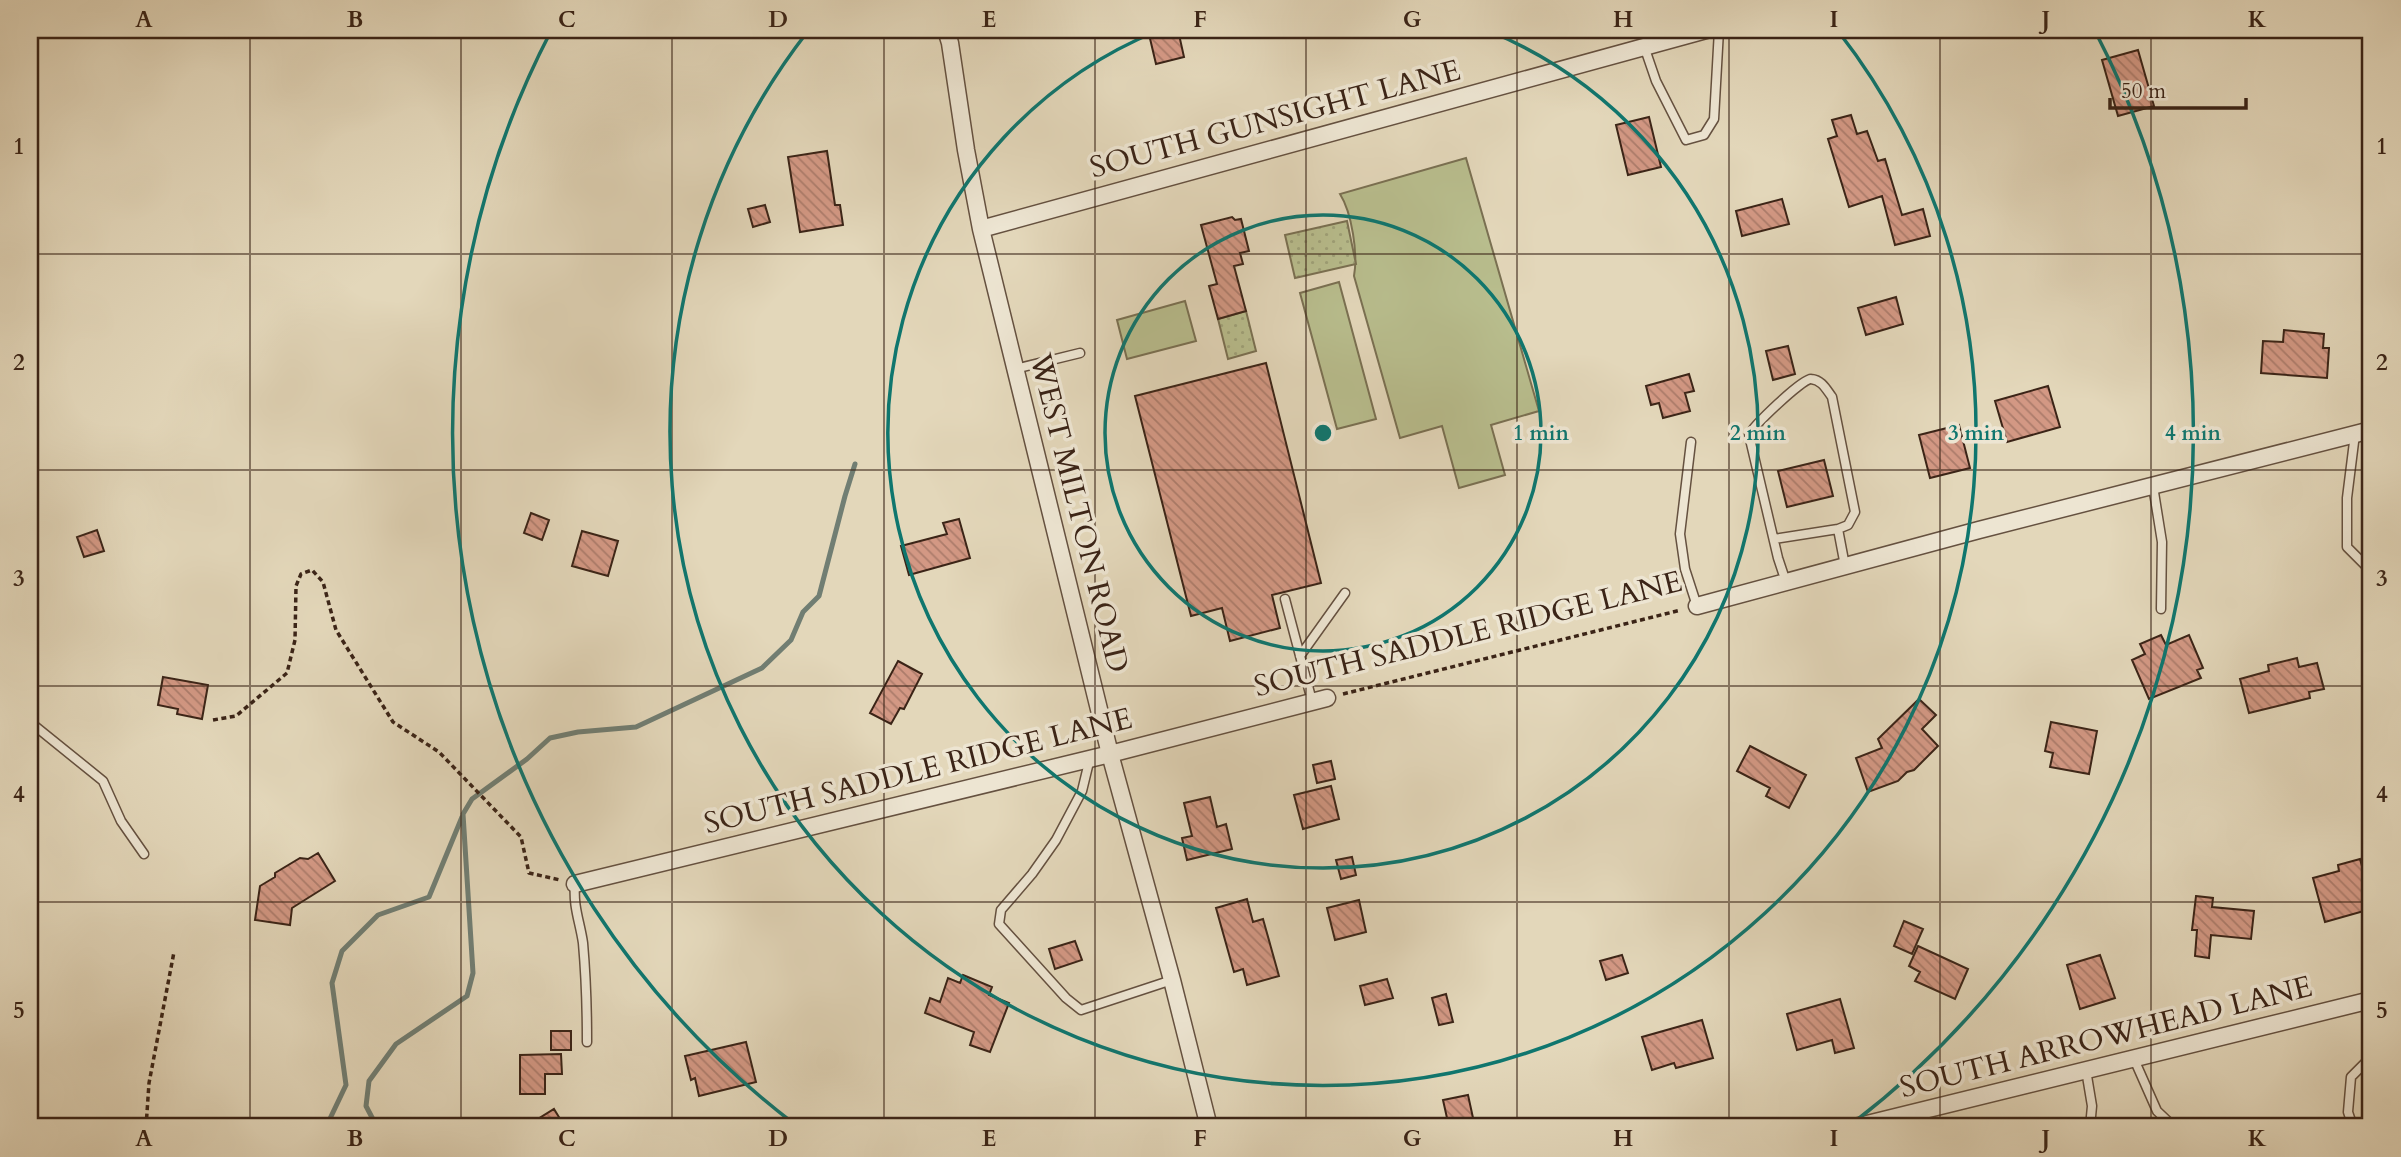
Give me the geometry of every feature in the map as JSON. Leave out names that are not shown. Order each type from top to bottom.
[{"type":"street","name":"WEST MILTON ROAD","points":[[946,30],[981,229],[1110,754],[1209,1127]]},
{"type":"street","name":"SOUTH GUNSIGHT LANE","points":[[981,229],[1706,30]]},
{"type":"street","name":"SOUTH SADDLE RIDGE LANE","points":[[1697,606],[2363,432]]},
{"type":"street","name":"SOUTH SADDLE RIDGE LANE","points":[[575,884],[1320,700]]},
{"type":"street","name":"SOUTH ARROWHEAD LANE","points":[[1855,1127],[2371,1000]]},
{"type":"lane","points":[[1644,47],[1656,81],[1686,140],[1704,135],[1714,119],[1719,30]]},
{"type":"lane","points":[[1015,369],[1080,353]]},
{"type":"lane","points":[[1774,539],[1838,529],[1848,525],[1855,512],[1832,397],[1821,382],[1812,379],[1805,380],[1752,429],[1749,435],[1774,539],[1786,582]]},
{"type":"lane","points":[[2363,432],[2347,498],[2347,547],[2371,571]]},
{"type":"lane","points":[[1691,442],[1680,534],[1685,569],[1697,606]]},
{"type":"lane","points":[[2153,486],[2162,542],[2161,609]]},
{"type":"lane","points":[[1838,529],[1845,566]]},
{"type":"lane","points":[[1300,656],[1345,593]]},
{"type":"lane","points":[[1285,599],[1300,656],[1320,700]]},
{"type":"lane","points":[[30,722],[103,781],[121,821],[144,854]]},
{"type":"lane","points":[[1090,758],[1082,791],[1056,840],[1032,874],[1001,910],[999,924],[1066,998],[1081,1010],[1172,980]]},
{"type":"lane","points":[[575,884],[573,903],[582,938],[587,987],[586,1042]]},
{"type":"lane","points":[[2353,1127],[2348,1112],[2351,1077],[2371,1056]]},
{"type":"lane","points":[[2134,1059],[2157,1111],[2174,1127]]},
{"type":"lane","points":[[2086,1070],[2092,1106],[2090,1127]]},
{"type":"path","points":[[214,720],[236,716],[287,673],[295,640],[296,586],[300,574],[312,570],[323,582],[336,630],[393,722],[439,752],[521,837],[529,873],[575,884]]},
{"type":"path","name":"SOUTH SADDLE RIDGE LANE","points":[[1320,700],[1697,606]]},
{"type":"path","points":[[146,1127],[149,1083],[174,952]]},
{"type":"green space","points":[[1466,158],[1539,411],[1491,425],[1505,475],[1459,488],[1442,426],[1400,438],[1354,276],[1353,234],[1340,194]]},
{"type":"green space","points":[[1347,221],[1356,264],[1295,278],[1285,235]]},
{"type":"green space","points":[[1339,282],[1376,419],[1337,429],[1300,293]]},
{"type":"green space","points":[[1185,301],[1196,341],[1127,359],[1117,320]]},
{"type":"green space","points":[[1246,311],[1256,351],[1228,359],[1218,319]]},
{"type":"building","points":[[1148,30],[1178,30],[1184,57],[1156,64]]},
{"type":"building","points":[[2138,50],[2154,106],[2118,116],[2102,60]]},
{"type":"building","points":[[1851,115],[1857,134],[1867,131],[1878,161],[1885,159],[1902,215],[1923,209],[1930,236],[1895,245],[1882,196],[1849,207],[1828,139],[1837,136],[1832,120]]},
{"type":"building","points":[[1649,117],[1661,167],[1628,175],[1616,125]]},
{"type":"building","points":[[827,151],[835,205],[840,205],[843,225],[800,232],[788,157]]},
{"type":"building","points":[[1782,199],[1789,224],[1742,236],[1736,211]]},
{"type":"building","points":[[765,205],[770,222],[753,227],[748,209]]},
{"type":"building","points":[[1232,217],[1235,220],[1241,219],[1249,251],[1240,253],[1243,264],[1234,266],[1246,311],[1218,319],[1209,286],[1217,284],[1201,225]]},
{"type":"building","points":[[1896,297],[1903,324],[1866,335],[1858,308]]},
{"type":"building","points":[[2284,330],[2324,334],[2323,348],[2329,348],[2327,378],[2261,373],[2263,341],[2283,342]]},
{"type":"building","points":[[1788,346],[1795,374],[1773,380],[1766,351]]},
{"type":"building","points":[[1266,363],[1321,583],[1272,595],[1280,628],[1230,641],[1222,608],[1191,616],[1135,396]]},
{"type":"building","points":[[1689,374],[1694,391],[1685,393],[1690,411],[1663,418],[1659,403],[1651,405],[1646,386]]},
{"type":"building","points":[[2048,386],[2060,427],[2007,442],[1995,401]]},
{"type":"building","points":[[1959,425],[1970,468],[1930,478],[1919,435]]},
{"type":"building","points":[[1824,460],[1833,496],[1787,507],[1778,471]]},
{"type":"building","points":[[531,513],[549,520],[542,540],[524,533]]},
{"type":"building","points":[[959,519],[970,558],[909,575],[901,546],[947,534],[943,523]]},
{"type":"building","points":[[97,530],[104,551],[84,557],[77,537]]},
{"type":"building","points":[[582,531],[618,541],[608,576],[572,566]]},
{"type":"building","points":[[2161,635],[2166,645],[2189,635],[2203,668],[2197,670],[2201,678],[2149,699],[2132,660],[2145,654],[2140,644]]},
{"type":"building","points":[[2297,658],[2299,667],[2317,663],[2324,689],[2309,692],[2310,698],[2249,713],[2240,679],[2269,671],[2268,665]]},
{"type":"building","points":[[898,661],[922,674],[904,709],[900,708],[891,724],[870,713]]},
{"type":"building","points":[[163,677],[208,685],[202,719],[177,714],[178,709],[158,705]]},
{"type":"building","points":[[1919,699],[1936,715],[1922,729],[1938,746],[1914,770],[1907,772],[1898,781],[1868,792],[1856,758],[1882,748],[1878,739]]},
{"type":"building","points":[[2051,722],[2097,731],[2089,774],[2050,767],[2053,753],[2045,751]]},
{"type":"building","points":[[1750,746],[1806,775],[1789,808],[1766,796],[1770,788],[1737,771]]},
{"type":"building","points":[[1331,761],[1335,779],[1317,783],[1313,765]]},
{"type":"building","points":[[1331,786],[1339,819],[1303,829],[1294,795]]},
{"type":"building","points":[[1210,797],[1217,827],[1226,824],[1232,849],[1187,860],[1182,838],[1192,836],[1184,803]]},
{"type":"building","points":[[318,853],[335,881],[292,908],[290,925],[255,920],[260,886],[300,858],[308,859]]},
{"type":"building","points":[[1352,857],[1356,875],[1341,879],[1336,860]]},
{"type":"building","points":[[2360,859],[2368,888],[2371,887],[2371,909],[2325,922],[2313,878],[2339,871],[2338,865]]},
{"type":"building","points":[[2196,896],[2213,898],[2212,907],[2254,911],[2251,939],[2211,935],[2209,958],[2195,956],[2197,930],[2192,930]]},
{"type":"building","points":[[1247,899],[1253,922],[1263,919],[1279,976],[1247,985],[1243,969],[1234,972],[1216,908]]},
{"type":"building","points":[[1359,900],[1366,932],[1335,940],[1327,908]]},
{"type":"building","points":[[1904,921],[1923,929],[1912,954],[1894,946]]},
{"type":"building","points":[[1075,941],[1082,960],[1055,969],[1049,949]]},
{"type":"building","points":[[1918,946],[1968,969],[1955,999],[1915,981],[1920,972],[1909,966]]},
{"type":"building","points":[[1622,955],[1628,973],[1606,980],[1600,961]]},
{"type":"building","points":[[2100,955],[2115,998],[2080,1009],[2067,965]]},
{"type":"building","points":[[963,975],[992,987],[989,995],[1009,1003],[990,1052],[970,1045],[974,1032],[925,1013],[930,998],[940,1002],[948,978],[960,983]]},
{"type":"building","points":[[1387,979],[1393,998],[1365,1005],[1360,986]]},
{"type":"building","points":[[1446,994],[1453,1022],[1439,1025],[1432,998]]},
{"type":"building","points":[[1840,999],[1854,1048],[1835,1053],[1832,1040],[1797,1050],[1787,1014]]},
{"type":"building","points":[[1702,1020],[1713,1058],[1676,1068],[1674,1063],[1652,1070],[1642,1037]]},
{"type":"building","points":[[551,1031],[571,1031],[571,1050],[551,1050]]},
{"type":"building","points":[[746,1042],[756,1082],[699,1096],[695,1078],[691,1080],[685,1056]]},
{"type":"building","points":[[561,1054],[562,1074],[545,1074],[545,1094],[520,1094],[520,1055]]},
{"type":"building","points":[[1468,1095],[1475,1127],[1449,1127],[1443,1100]]},
{"type":"building","points":[[554,1109],[565,1127],[525,1127]]},
{"type":"waterway","points":[[377,1127],[366,1106],[369,1081],[396,1044],[467,996],[473,973],[463,814],[472,799],[527,759],[550,738],[578,732],[636,727],[762,668],[791,640],[803,612],[819,596],[855,464]]},
{"type":"waterway","points":[[326,1127],[346,1085],[332,983],[342,951],[378,915],[429,897],[462,817]]}]
